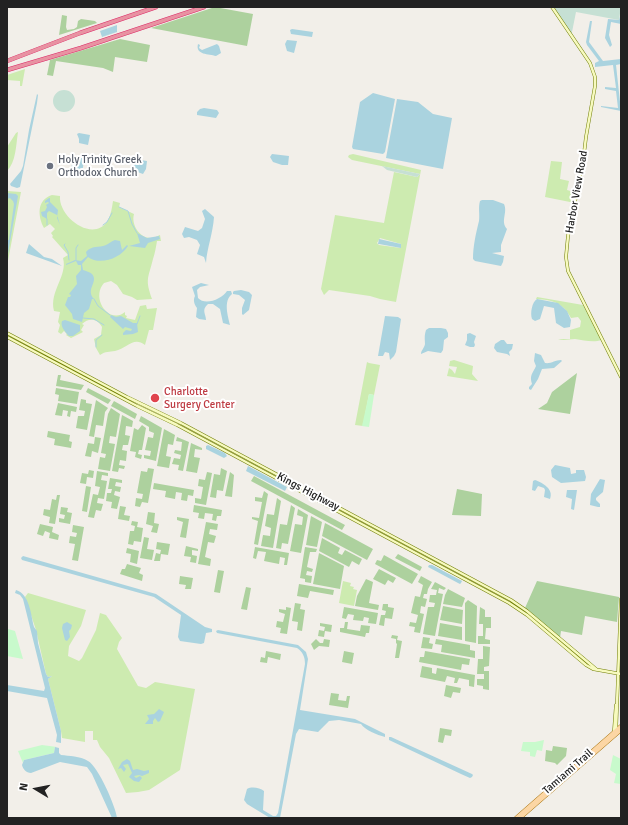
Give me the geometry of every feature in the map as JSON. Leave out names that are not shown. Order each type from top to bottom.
[{"type":"highway","points":[[7,61],[80,33],[156,7]]},
{"type":"highway","points":[[7,70],[81,48],[204,7]]},
{"type":"main road","name":"Harbor View Road","points":[[552,7],[590,63],[595,77],[595,86],[583,162],[568,236],[566,257],[568,271],[621,377]]},
{"type":"main road","name":"Kings Highway","points":[[7,333],[127,397],[181,423],[511,600],[527,611],[566,646],[574,656],[584,661]]},
{"type":"main road","name":"Kings Highway","points":[[7,337],[178,426],[514,606],[593,669],[621,675]]},
{"type":"main road","points":[[31,349],[35,348]]},
{"type":"main road","points":[[614,734],[616,724],[621,599]]},
{"type":"main road","points":[[584,661],[596,670]]},
{"type":"main road","points":[[614,734],[616,705]]},
{"type":"main road","points":[[616,724],[621,726]]},
{"type":"main road","name":"Tamiami Trail","points":[[516,818],[606,743],[621,726]]},
{"type":"main road","name":"Tamiami Trail","points":[[520,818],[583,760],[621,730]]},
{"type":"main road","points":[[606,743],[611,744]]},
{"type":"green space","points":[[215,7],[253,14],[247,46],[151,28]]},
{"type":"green space","points":[[553,7],[621,7],[619,20],[576,12],[572,35]]},
{"type":"green space","points":[[62,15],[67,16],[67,30],[77,27],[78,21],[81,19],[95,21],[97,23],[59,35]]},
{"type":"green space","points":[[120,39],[150,45],[147,62],[115,57],[113,72],[103,68],[56,61],[53,76],[47,75],[50,60]]},
{"type":"green space","points":[[25,69],[22,86],[20,86],[20,81],[7,80],[7,75]]},
{"type":"green space","points":[[64,90],[72,93],[75,101],[72,109],[64,112],[56,109],[53,101],[56,93]]},
{"type":"green space","points":[[18,132],[15,153],[12,163],[7,171],[7,147]]},
{"type":"green space","points":[[353,154],[421,170],[396,302],[370,296],[329,290],[324,295],[321,289],[335,215],[384,223],[394,172],[417,177],[420,174],[352,160],[348,157],[349,155]],"holes":[[[380,238],[401,244],[401,248],[379,245],[377,243]]]},
{"type":"green space","points":[[551,161],[562,162],[560,179],[569,181],[567,190],[577,193],[575,203],[545,197]]},
{"type":"green space","points":[[382,166],[420,174],[417,177],[387,170]]},
{"type":"green space","points":[[7,191],[21,192],[7,266]]},
{"type":"green space","points":[[52,195],[60,196],[61,204],[65,212],[78,225],[86,228],[94,229],[102,227],[109,218],[113,201],[120,203],[119,207],[134,214],[133,218],[135,226],[143,236],[151,238],[160,235],[161,241],[157,241],[148,279],[148,287],[152,299],[137,300],[123,294],[117,285],[111,281],[104,283],[100,289],[99,296],[101,303],[108,313],[119,315],[125,312],[125,315],[127,316],[126,318],[135,320],[140,306],[146,305],[147,309],[157,308],[153,330],[149,330],[145,345],[133,342],[119,350],[106,352],[100,355],[96,348],[94,339],[101,335],[102,327],[98,322],[93,320],[88,320],[82,324],[84,325],[81,330],[83,332],[71,338],[66,335],[67,334],[64,331],[61,334],[58,332],[60,325],[58,322],[60,312],[54,311],[53,304],[63,271],[63,258],[68,255],[52,237],[53,236],[51,233],[55,229],[50,224],[44,228],[40,219],[40,209],[43,201]]},
{"type":"green space","points":[[537,297],[583,305],[602,340],[591,341],[558,339],[570,339],[570,330],[580,327],[581,321],[578,317],[571,318],[565,309],[557,303],[548,300],[536,299]]},
{"type":"green space","points":[[454,360],[473,366],[472,374],[478,381],[447,376],[449,368],[455,374],[457,367],[449,366],[450,361]]},
{"type":"green space","points":[[367,362],[380,365],[374,395],[369,394],[363,426],[355,425]]},
{"type":"green space","points":[[577,373],[570,414],[538,409],[547,403],[552,392]]},
{"type":"green space","points":[[58,375],[61,375],[60,380],[84,385],[81,390],[56,386]]},
{"type":"green space","points":[[56,388],[79,392],[77,404],[58,401],[59,395],[55,394]]},
{"type":"green space","points":[[88,388],[111,400],[108,404],[86,392]]},
{"type":"green space","points":[[369,394],[374,395],[369,427],[362,426]]},
{"type":"green space","points":[[81,399],[86,400],[86,403],[92,404],[87,430],[76,428],[78,416],[84,416],[85,411],[79,410]]},
{"type":"green space","points":[[96,400],[108,408],[105,412],[103,426],[96,425],[94,437],[89,436]]},
{"type":"green space","points":[[114,401],[137,414],[135,419],[111,406]]},
{"type":"green space","points":[[58,403],[77,407],[76,412],[71,411],[70,417],[67,416],[68,411],[63,410],[62,416],[55,415]]},
{"type":"green space","points":[[111,408],[120,414],[116,437],[110,436],[109,443],[115,444],[110,471],[98,469],[100,457],[105,458],[106,454],[101,453],[108,414]]},
{"type":"green space","points":[[122,415],[133,421],[132,427],[126,426],[125,435],[130,436],[128,445],[123,445],[122,450],[127,451],[126,461],[120,460],[119,465],[125,466],[124,469],[119,468],[118,472],[112,471]]},
{"type":"green space","points":[[141,416],[162,428],[156,461],[144,458],[144,455],[150,456],[151,451],[145,450],[148,437],[153,438],[154,433],[149,431],[149,427],[139,421]]},
{"type":"green space","points":[[142,425],[146,428],[142,450],[139,450],[138,454],[142,455],[141,459],[135,457],[136,452],[130,451],[134,428],[138,430]]},
{"type":"green space","points":[[164,429],[175,435],[173,445],[168,444],[166,456],[171,457],[169,468],[157,466]]},
{"type":"green space","points":[[48,431],[70,435],[69,441],[72,442],[71,448],[54,445],[55,439],[47,437]]},
{"type":"green space","points":[[95,437],[101,438],[98,453],[92,451],[91,457],[85,456],[88,443],[94,444]]},
{"type":"green space","points":[[177,437],[189,442],[183,471],[178,470],[179,465],[172,464],[174,458],[180,459],[181,455],[174,453],[175,450],[181,451],[182,442],[176,441]]},
{"type":"green space","points":[[191,443],[202,448],[202,450],[195,449],[194,457],[200,458],[197,473],[186,471]]},
{"type":"green space","points":[[148,468],[154,469],[148,503],[142,502],[140,507],[135,506],[136,498],[142,499],[143,494],[137,493],[141,471],[147,472]]},
{"type":"green space","points":[[221,468],[227,471],[223,491],[217,490],[216,498],[210,497],[214,474],[220,475]]},
{"type":"green space","points":[[89,470],[94,471],[93,478],[87,477],[86,484],[80,483],[82,473],[88,474]]},
{"type":"green space","points":[[97,471],[108,473],[108,476],[102,475],[101,480],[107,481],[104,499],[98,498],[97,503],[103,504],[101,511],[96,510],[94,518],[88,517],[93,494],[98,495],[100,487],[95,486]]},
{"type":"green space","points":[[207,472],[212,473],[206,505],[195,503],[195,498],[201,499],[203,487],[198,486],[199,479],[205,480]]},
{"type":"green space","points":[[230,472],[234,475],[232,497],[225,496]]},
{"type":"green space","points":[[254,476],[345,525],[342,530],[251,481]]},
{"type":"green space","points":[[110,478],[122,480],[122,483],[116,482],[115,486],[121,487],[120,492],[115,491],[114,495],[120,497],[117,509],[111,508],[112,502],[106,501],[107,493],[111,493],[112,489],[108,489]]},
{"type":"green space","points":[[154,483],[194,490],[193,496],[188,495],[187,501],[181,500],[182,493],[176,492],[175,499],[165,497],[166,491],[153,489]]},
{"type":"green space","points":[[86,486],[91,487],[87,512],[82,511]]},
{"type":"green space","points":[[457,489],[482,494],[481,516],[452,515]]},
{"type":"green space","points":[[264,491],[268,494],[258,545],[254,544],[258,521],[252,519],[252,517],[259,518],[262,502],[255,501],[255,497],[262,498]]},
{"type":"green space","points":[[57,495],[60,495],[55,524],[49,523],[50,517],[43,515],[44,509],[50,510],[52,499],[56,500]]},
{"type":"green space","points":[[277,498],[281,501],[273,548],[261,546],[263,535],[270,536],[271,528],[265,526],[267,514],[274,515]]},
{"type":"green space","points":[[194,505],[222,510],[221,516],[217,516],[216,521],[212,520],[213,514],[205,513],[204,519],[198,518],[199,513],[193,512]]},
{"type":"green space","points":[[291,505],[295,508],[288,544],[282,543],[281,549],[276,548],[280,524],[287,525]]},
{"type":"green space","points":[[120,506],[126,507],[124,515],[130,516],[129,521],[118,519]]},
{"type":"green space","points":[[61,507],[68,508],[67,512],[72,513],[70,524],[59,522],[59,518],[64,519],[65,515],[60,514]]},
{"type":"green space","points":[[298,509],[308,515],[301,553],[290,551],[295,524],[302,525],[303,517],[297,515]]},
{"type":"green space","points":[[148,512],[155,513],[154,523],[159,524],[157,533],[151,532],[153,526],[146,524]]},
{"type":"green space","points":[[311,516],[322,522],[317,547],[306,545]]},
{"type":"green space","points":[[177,517],[189,519],[186,538],[180,537],[183,522],[177,520]]},
{"type":"green space","points":[[132,521],[138,522],[137,527],[143,528],[141,542],[134,541],[133,545],[128,544],[130,531],[134,531],[135,526],[131,525]]},
{"type":"green space","points":[[206,522],[218,524],[217,530],[210,529],[209,534],[216,536],[214,543],[208,542],[205,557],[211,559],[210,566],[198,564]]},
{"type":"green space","points":[[325,523],[373,549],[367,560],[322,536]]},
{"type":"green space","points":[[40,524],[53,527],[52,532],[59,535],[58,540],[49,538],[50,533],[45,531],[43,536],[37,534]]},
{"type":"green space","points":[[73,525],[84,527],[78,561],[72,560],[75,544],[69,543],[70,536],[76,537],[77,533],[72,532]]},
{"type":"green space","points":[[144,537],[149,538],[147,549],[154,550],[152,560],[140,558]]},
{"type":"green space","points":[[322,538],[340,548],[338,553],[342,555],[345,550],[362,559],[359,565],[352,561],[349,567],[319,551]]},
{"type":"green space","points":[[157,542],[170,544],[168,555],[161,554],[160,561],[154,561],[156,553],[160,554],[161,550],[156,549]]},
{"type":"green space","points":[[186,546],[198,549],[198,551],[192,550],[192,555],[197,556],[196,563],[190,562],[191,557],[184,556]]},
{"type":"green space","points":[[255,547],[289,553],[287,565],[284,565],[285,558],[280,557],[279,564],[264,561],[266,552],[258,551],[256,559],[253,558]]},
{"type":"green space","points":[[305,547],[317,549],[316,552],[310,552],[307,567],[313,569],[312,572],[307,571],[306,575],[312,576],[311,583],[305,582],[305,579],[300,578]]},
{"type":"green space","points":[[127,548],[139,551],[137,564],[130,562],[131,554],[126,553]]},
{"type":"green space","points":[[319,553],[344,566],[340,589],[313,584]]},
{"type":"green space","points":[[398,554],[422,567],[420,571],[395,558]]},
{"type":"green space","points":[[384,555],[418,574],[412,584],[375,564],[377,560],[381,561]]},
{"type":"green space","points":[[127,564],[141,568],[139,573],[143,575],[142,581],[120,574],[122,569],[125,569]]},
{"type":"green space","points":[[379,569],[396,578],[393,583],[388,580],[385,585],[373,579]]},
{"type":"green space","points":[[218,570],[224,571],[220,593],[214,592]]},
{"type":"green space","points":[[180,576],[193,578],[191,589],[185,589],[186,585],[179,584]]},
{"type":"green space","points":[[421,576],[432,582],[427,594],[424,594],[423,598],[427,599],[425,607],[421,606],[420,613],[424,614],[420,633],[414,632],[415,627],[409,626],[410,622],[416,623],[418,615],[411,613],[415,596],[420,597],[423,585],[418,582]]},
{"type":"green space","points":[[366,579],[373,582],[369,603],[379,605],[378,610],[355,606],[357,596]]},
{"type":"green space","points":[[343,581],[351,583],[350,586],[357,590],[354,606],[339,603]]},
{"type":"green space","points":[[537,581],[619,597],[617,622],[585,616],[582,635],[561,631],[560,638],[525,608]]},
{"type":"green space","points":[[435,582],[446,588],[444,590],[439,588],[438,593],[443,594],[435,636],[423,634],[428,607],[434,607],[435,603],[429,602],[430,595],[436,595],[437,590],[431,589]]},
{"type":"green space","points":[[299,584],[334,590],[333,595],[310,591],[308,598],[297,596]]},
{"type":"green space","points":[[246,587],[251,588],[247,610],[241,609]]},
{"type":"green space","points":[[448,589],[465,598],[462,607],[443,604]]},
{"type":"green space","points":[[28,593],[86,610],[81,626],[69,646],[68,656],[79,661],[82,658],[96,630],[100,613],[106,615],[122,638],[117,649],[138,686],[146,688],[155,682],[195,689],[180,770],[149,790],[126,793],[109,758],[100,747],[97,740],[93,740],[93,731],[85,731],[85,742],[62,738],[48,679],[52,676],[48,677],[46,674],[36,630],[25,597]]},
{"type":"green space","points":[[468,600],[477,606],[476,643],[465,641],[465,603]]},
{"type":"green space","points":[[295,603],[301,604],[300,609],[305,610],[302,631],[297,630],[298,622],[292,621]]},
{"type":"green space","points":[[383,604],[388,604],[388,607],[394,608],[392,619],[385,618],[384,626],[379,625],[381,615],[385,615],[386,611],[382,610]]},
{"type":"green space","points":[[443,606],[463,610],[462,624],[440,620]]},
{"type":"green space","points":[[286,607],[291,608],[287,634],[280,633],[281,628],[276,627],[277,621],[283,622],[285,614],[279,612],[279,609],[286,610]]},
{"type":"green space","points":[[344,607],[378,613],[376,624],[368,623],[369,618],[364,617],[363,621],[353,620],[354,615],[348,614],[346,619],[342,618]]},
{"type":"green space","points":[[480,607],[485,610],[485,617],[491,617],[491,628],[486,628],[485,639],[490,640],[490,644],[478,644],[478,636],[483,636],[483,624],[479,624]]},
{"type":"green space","points":[[345,622],[348,622],[347,629],[360,631],[361,625],[370,626],[369,633],[366,633],[365,637],[340,632],[340,628],[344,628]]},
{"type":"green space","points":[[320,623],[332,625],[331,632],[325,631],[324,637],[318,636],[319,630],[324,631],[325,627],[320,626]]},
{"type":"green space","points":[[440,623],[462,627],[462,640],[438,636]]},
{"type":"green space","points":[[8,629],[15,631],[23,659],[7,656]]},
{"type":"green space","points":[[392,635],[398,636],[397,640],[402,641],[399,658],[395,658],[397,644],[396,639],[391,638]]},
{"type":"green space","points":[[423,637],[430,638],[429,643],[433,644],[432,649],[421,648]]},
{"type":"green space","points":[[316,639],[320,643],[323,643],[324,639],[330,640],[329,647],[319,646],[314,650],[311,644]]},
{"type":"green space","points":[[436,639],[470,645],[470,650],[475,651],[475,658],[441,652],[442,645],[435,644]]},
{"type":"green space","points":[[483,646],[490,647],[489,666],[484,667],[484,671],[489,671],[489,690],[483,689],[483,686],[477,685],[477,679],[484,679],[484,674],[477,674],[478,659],[483,659]]},
{"type":"green space","points":[[266,651],[281,654],[280,660],[268,657],[267,663],[260,662],[261,657],[265,658]]},
{"type":"green space","points":[[344,651],[354,653],[352,664],[342,662]]},
{"type":"green space","points":[[425,651],[470,659],[469,665],[462,664],[461,670],[419,662],[420,657],[424,657]]},
{"type":"green space","points":[[422,666],[432,668],[432,673],[436,674],[437,668],[475,675],[474,687],[469,686],[469,680],[459,678],[457,683],[454,683],[455,678],[447,676],[445,682],[420,677]]},
{"type":"green space","points":[[446,685],[461,688],[460,693],[453,692],[451,698],[444,696]]},
{"type":"green space","points":[[331,693],[339,694],[338,700],[346,701],[347,696],[350,696],[348,708],[329,705]]},
{"type":"green space","points":[[440,728],[452,730],[451,736],[445,735],[443,743],[438,742]]},
{"type":"green space","points":[[544,740],[542,751],[537,750],[535,757],[530,756],[530,752],[521,751],[523,742]]},
{"type":"green space","points":[[42,745],[57,747],[55,747],[54,753],[24,760],[23,763],[18,751]]},
{"type":"green space","points":[[553,746],[567,748],[566,756],[557,765],[555,763],[545,761],[546,750],[552,751]]},
{"type":"green space","points":[[613,755],[621,759],[621,784],[614,783],[616,774],[610,770]]},
{"type":"water","points":[[621,13],[621,24],[611,22],[609,35],[612,45],[610,47],[605,38],[608,19],[619,20]]},
{"type":"water","points":[[590,21],[592,21],[589,42],[603,61],[621,59],[621,64],[616,65],[621,111],[601,107],[618,108],[616,91],[605,89],[605,87],[616,88],[613,65],[595,67],[595,63],[599,61],[586,42]]},
{"type":"water","points":[[117,25],[117,32],[102,37],[100,31]]},
{"type":"water","points":[[290,30],[313,32],[312,37],[291,34]]},
{"type":"water","points":[[287,40],[297,41],[294,53],[287,51],[285,44]]},
{"type":"water","points":[[198,44],[200,45],[199,48],[202,50],[217,44],[221,53],[216,56],[203,53],[199,50]]},
{"type":"water","points":[[373,93],[395,99],[385,152],[383,154],[353,149],[352,147],[360,102]]},
{"type":"water","points":[[37,94],[37,103],[20,187],[17,188],[11,186],[10,184],[21,171],[23,166]]},
{"type":"water","points":[[397,99],[418,102],[433,114],[452,118],[443,169],[386,158]]},
{"type":"water","points":[[204,108],[217,110],[219,113],[216,118],[197,115],[197,112],[200,109]]},
{"type":"water","points":[[77,134],[90,135],[88,145],[79,143]]},
{"type":"water","points":[[272,154],[289,156],[288,165],[273,162],[270,157]]},
{"type":"water","points":[[74,157],[81,157],[84,160],[82,174],[80,176],[71,174]]},
{"type":"water","points":[[134,159],[147,161],[146,169],[143,174],[132,170]]},
{"type":"water","points":[[7,193],[16,194],[18,196],[7,259],[7,240],[9,240],[14,204],[10,198],[7,199]]},
{"type":"water","points":[[49,198],[50,202],[58,210],[57,216],[49,211],[47,213],[47,219],[42,216],[41,212],[45,211],[47,207],[46,205],[49,203],[45,203],[45,201]]},
{"type":"water","points":[[482,200],[493,200],[504,204],[505,207],[504,223],[507,229],[501,245],[501,252],[492,253],[504,256],[501,266],[475,261],[473,259],[474,244],[479,221],[479,204]]},
{"type":"water","points":[[205,209],[214,217],[206,263],[204,257],[197,254],[200,245],[197,240],[189,237],[184,238],[182,234],[185,227],[198,231],[202,228],[205,219],[202,211]]},
{"type":"water","points":[[137,233],[147,238],[159,236],[160,239],[148,243],[145,248],[129,246],[140,243]]},
{"type":"water","points":[[379,239],[401,244],[401,248],[378,244]]},
{"type":"water","points":[[115,240],[120,241],[122,250],[127,245],[128,246],[120,254],[110,259],[98,261],[88,257],[82,264],[83,270],[91,273],[94,277],[91,292],[94,299],[92,299],[89,309],[84,313],[82,322],[73,319],[72,314],[65,305],[68,297],[71,295],[69,294],[77,284],[76,276],[81,270],[81,265],[78,265],[76,261],[66,264],[75,260],[81,261],[87,256],[86,252],[91,248],[106,245]]},
{"type":"water","points":[[29,244],[44,257],[52,259],[62,266],[26,253]]},
{"type":"water","points":[[201,283],[209,285],[200,287],[197,290],[198,298],[201,300],[209,301],[217,299],[227,291],[231,291],[232,294],[229,297],[227,305],[230,325],[223,323],[220,309],[213,304],[208,304],[205,308],[204,312],[206,320],[196,317],[197,308],[194,302],[195,296],[192,287]]},
{"type":"water","points":[[241,290],[249,292],[252,295],[249,310],[243,315],[242,308],[245,300],[239,295],[233,294],[234,291]]},
{"type":"water","points":[[537,299],[558,303],[567,311],[571,320],[570,327],[564,328],[556,323],[554,308],[544,306],[540,319],[535,321],[532,319],[532,308],[535,300]]},
{"type":"water","points":[[111,315],[116,317],[121,316],[133,323],[137,323],[138,332],[123,335],[126,330],[131,331],[132,329],[125,327],[123,329],[110,317]]},
{"type":"water","points":[[385,316],[398,317],[401,319],[396,352],[390,360],[389,353],[385,352],[383,356],[378,356]]},
{"type":"water","points":[[65,320],[80,325],[80,331],[73,336],[69,336],[62,327],[62,321]]},
{"type":"water","points":[[429,328],[446,329],[448,333],[448,337],[444,340],[443,350],[441,353],[428,351],[421,354],[425,344],[426,330]]},
{"type":"water","points":[[470,333],[476,336],[474,347],[465,345],[467,334]]},
{"type":"water","points":[[501,340],[504,340],[507,344],[513,344],[512,349],[509,352],[510,356],[497,352],[494,348],[495,344]]},
{"type":"water","points":[[535,353],[541,355],[545,363],[559,360],[562,361],[554,368],[542,369],[531,390],[529,387],[532,384],[531,376],[536,366],[534,361]]},
{"type":"water","points":[[208,445],[225,453],[227,456],[224,458],[206,449],[206,446]]},
{"type":"water","points":[[555,465],[570,468],[571,474],[576,473],[576,470],[584,470],[586,477],[585,481],[561,483],[552,477],[551,470]]},
{"type":"water","points":[[248,466],[287,487],[285,491],[246,471]]},
{"type":"water","points":[[600,479],[605,480],[603,492],[596,498],[600,504],[600,507],[598,507],[590,505],[591,494]]},
{"type":"water","points":[[535,480],[549,489],[551,495],[550,499],[544,497],[544,488],[538,486],[535,491],[532,490],[533,481]]},
{"type":"water","points":[[567,490],[577,490],[574,510],[571,509],[572,499],[566,497]]},
{"type":"water","points":[[23,556],[156,594],[205,627],[212,629],[212,632],[206,633],[204,643],[201,644],[180,641],[178,637],[181,615],[154,597],[22,560],[21,558]]},
{"type":"water","points":[[429,565],[432,565],[462,581],[461,583],[460,584],[428,567]]},
{"type":"water","points":[[16,590],[21,592],[27,601],[34,627],[37,631],[38,643],[46,674],[48,677],[52,676],[48,679],[61,731],[61,743],[56,742],[57,735],[47,698],[7,691],[7,685],[44,691],[45,688],[23,599],[20,595],[15,593]]},
{"type":"water","points":[[67,622],[72,625],[69,631],[70,637],[67,641],[65,640],[62,628],[63,624]]},
{"type":"water","points":[[218,630],[298,645],[306,652],[308,659],[300,710],[355,719],[385,734],[385,737],[372,732],[361,724],[339,720],[329,721],[318,732],[299,729],[296,734],[280,818],[270,818],[247,804],[244,800],[247,789],[258,788],[264,791],[263,810],[273,816],[276,816],[278,813],[305,659],[297,648],[217,633],[216,631]]},
{"type":"water","points":[[159,709],[164,712],[160,721],[158,722],[155,718],[153,724],[145,724],[149,719],[147,715],[154,714]]},
{"type":"water","points":[[389,737],[473,775],[470,778],[461,774],[389,740]]},
{"type":"water","points":[[55,747],[59,748],[59,753],[61,755],[82,758],[92,764],[106,787],[117,818],[112,818],[92,774],[87,767],[60,762],[31,773],[24,769],[22,765],[24,760],[54,753]]},
{"type":"water","points":[[127,759],[130,761],[133,770],[149,770],[149,773],[142,776],[139,775],[134,776],[136,778],[140,776],[142,778],[139,782],[134,781],[129,777],[132,773],[128,764],[123,765],[126,769],[124,772],[121,768],[118,769],[122,762]]},
{"type":"waterway","points":[[119,207],[128,211],[132,224],[137,233]]},
{"type":"waterway","points":[[103,225],[107,222],[112,213]]},
{"type":"waterway","points":[[47,219],[47,225]]},
{"type":"waterway","points":[[65,244],[64,245],[68,252],[69,260]]},
{"type":"waterway","points":[[76,260],[76,248],[78,245]]},
{"type":"waterway","points":[[94,299],[98,306],[110,315]]},
{"type":"waterway","points":[[137,324],[140,316]]},
{"type":"waterway","points":[[83,318],[94,319],[104,325]]},
{"type":"waterway","points":[[96,347],[96,340],[102,335]]},
{"type":"place","name":"Holy Trinity Greek Orthodox Church","points":[[50,166]]},
{"type":"place","name":"Charlotte Surgery Center","points":[[155,398]]}]
